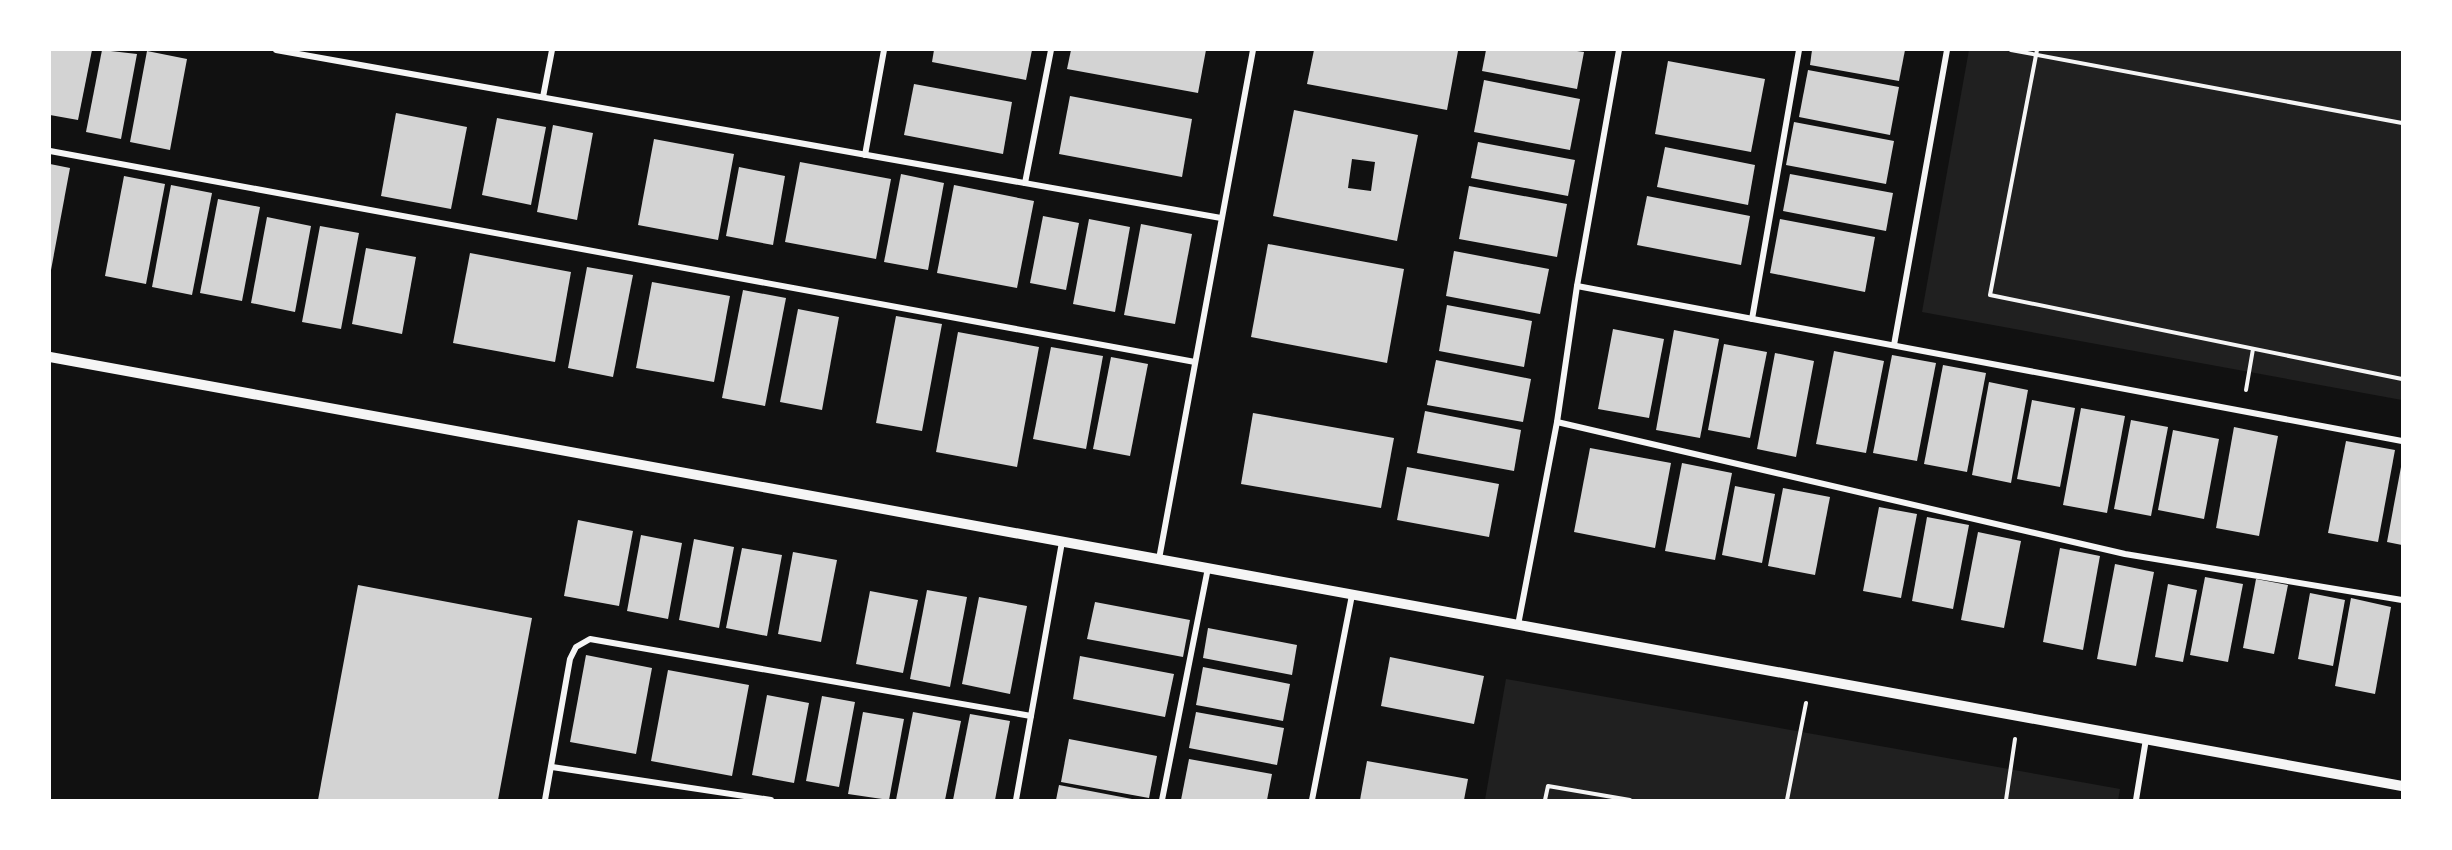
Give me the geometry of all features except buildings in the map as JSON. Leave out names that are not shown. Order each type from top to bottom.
[{"type":"street","points":[[276,50],[1221,218]]},
{"type":"street","points":[[543,97],[552,50]]},
{"type":"street","points":[[865,155],[884,50]]},
{"type":"street","points":[[1025,183],[1051,50]]},
{"type":"street","points":[[1159,560],[1253,50]]},
{"type":"street","points":[[1518,625],[1557,422],[1577,286],[1619,50]]},
{"type":"street","points":[[1752,319],[1799,50]]},
{"type":"street","points":[[1894,345],[1947,50]]},
{"type":"street","points":[[50,151],[1195,362]]},
{"type":"street","points":[[1577,286],[2403,441]]},
{"type":"street","points":[[50,357],[2403,786]]},
{"type":"street","points":[[1557,422],[2126,554],[2403,600]]},
{"type":"street","points":[[1016,801],[1062,542]]},
{"type":"street","points":[[1162,801],[1208,568]]},
{"type":"street","points":[[1312,801],[1352,595]]},
{"type":"street","points":[[545,801],[570,659],[576,647],[590,639],[1031,716]]},
{"type":"street","points":[[2136,801],[2146,739]]},
{"type":"street","points":[[552,767],[771,801]]},
{"type":"path","points":[[2011,50],[2037,51],[2403,123]]},
{"type":"path","points":[[2037,51],[1990,295],[2403,379]]},
{"type":"path","points":[[2243,411],[2253,349]]},
{"type":"path","points":[[1787,801],[1810,678]]},
{"type":"path","points":[[2006,801],[2018,716]]},
{"type":"path","points":[[1545,801],[1548,786],[1630,801]]},
{"type":"shaded area","points":[[1969,50],[2402,50],[2402,400],[1922,312]]},
{"type":"shaded area","points":[[1506,679],[2120,789],[2118,800],[1485,800]]}]
